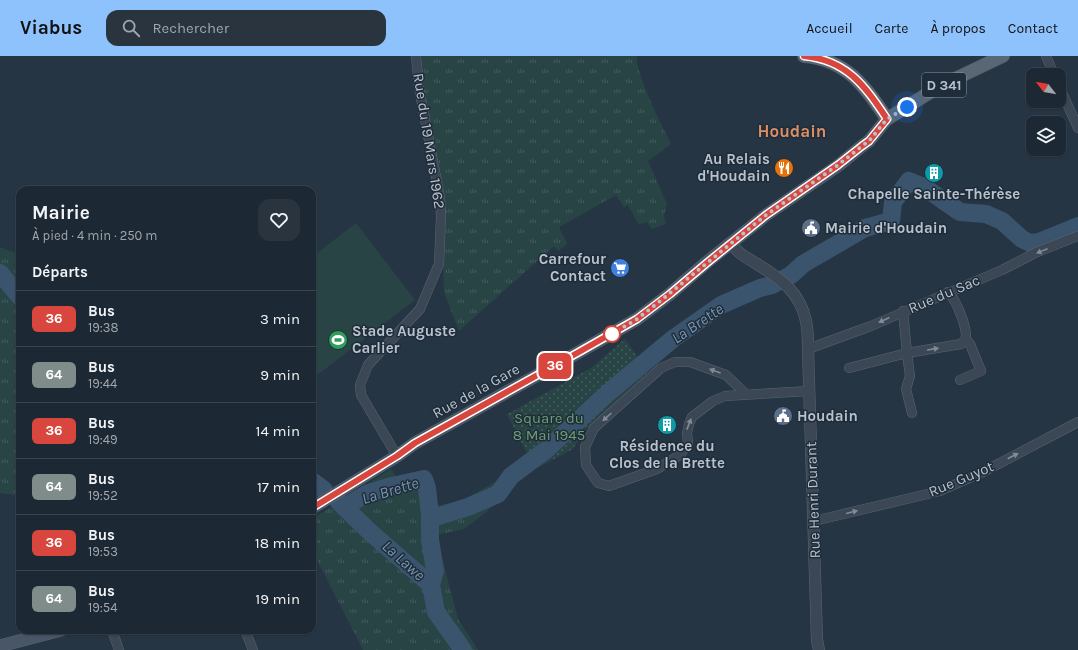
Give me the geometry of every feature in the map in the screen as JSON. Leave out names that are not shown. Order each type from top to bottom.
[{"type":"main road","points":[[804,56],[832,63],[848,71],[873,98],[887,119]]},
{"type":"main road","name":"D 341","points":[[731,243],[766,215],[838,165],[869,141],[887,119],[940,86],[1003,56]]},
{"type":"main road","name":"Rue de la Gare","points":[[316,506],[397,456],[415,443],[637,319],[670,294],[731,243]]},
{"type":"main road","points":[[0,646],[46,634]]},
{"type":"street","name":"Rue du 19 Mars 1962","points":[[397,456],[361,395],[360,385],[368,365],[420,309],[439,264],[441,216],[440,198],[419,88],[416,56]]},
{"type":"street","points":[[1046,56],[1051,68]]},
{"type":"street","points":[[1066,101],[1078,128]]},
{"type":"street","name":"Rue du Sac","points":[[808,349],[871,326],[1002,270],[1038,252],[1078,236]]},
{"type":"street","name":"Rue Henri Durant","points":[[731,243],[735,249],[782,281],[792,291],[800,304],[806,322],[817,640],[819,650]]},
{"type":"street","points":[[948,292],[954,298],[966,332],[966,339],[970,344],[981,371],[960,380]]},
{"type":"street","points":[[904,311],[910,376],[906,389],[912,413]]},
{"type":"street","points":[[849,368],[907,353],[962,344],[966,339]]},
{"type":"street","points":[[746,394],[726,375],[690,362],[675,362],[661,368],[594,428],[585,447],[586,465],[598,483],[609,486],[657,469],[680,455],[688,443],[688,424],[692,417],[713,401],[725,396],[809,391]]},
{"type":"street","name":"Rue Guyot","points":[[814,521],[940,491],[983,472],[1078,422]]},
{"type":"street","points":[[113,634],[119,650]]},
{"type":"street","points":[[246,634],[252,650]]},
{"type":"green space","points":[[416,56],[637,56],[640,75],[671,144],[648,161],[667,204],[664,215],[666,224],[652,229],[647,222],[639,225],[628,205],[624,207],[616,195],[559,227],[567,243],[566,245],[558,251],[554,246],[459,331],[444,292],[440,198]]},
{"type":"green space","name":"Stade Auguste Carlier","points":[[356,223],[415,300],[316,376],[316,254]]},
{"type":"green space","points":[[0,247],[16,253],[16,495],[0,493]]},
{"type":"green space","name":"Square du 8 Mai 1945","points":[[625,339],[648,372],[583,432],[573,449],[535,469],[507,414],[591,368]]},
{"type":"green space","points":[[525,454],[530,471],[485,513],[464,529],[436,535],[458,619],[478,650],[363,650],[316,558],[316,516],[391,469],[399,481],[427,475],[433,507],[465,499],[502,478]]},
{"type":"waterway","name":"La Brette","points":[[344,507],[368,493],[424,479],[427,488],[430,515],[439,516],[468,507],[498,494],[511,476],[546,450],[609,392],[674,338],[721,305],[760,288],[772,285],[791,275],[803,264],[865,228],[891,221],[893,202],[909,181],[924,187],[960,212],[986,214],[1002,221],[1022,239],[1030,243],[1039,242],[1078,226]]},
{"type":"waterway","name":"La Lawe","points":[[0,273],[16,292]]},
{"type":"waterway","name":"La Lawe","points":[[316,484],[324,490]]},
{"type":"waterway","name":"La Lawe","points":[[339,502],[370,532],[431,585],[436,612],[463,650]]},
{"type":"waterway","points":[[430,515],[430,540],[435,570],[431,585]]},
{"type":"bus line","name":"36","points":[[316,506],[397,456],[415,443],[618,331],[637,319],[670,294],[766,215],[838,165],[869,141],[887,119],[873,98],[848,71],[832,63],[804,56]]},
{"type":"place","name":"Au Relais d'Houdain","points":[[784,168]]},
{"type":"place","name":"Chapelle Sainte-Thérèse","points":[[934,173]]},
{"type":"place","name":"Mairie d'Houdain","points":[[811,228]]},
{"type":"place","name":"Carrefour Contact","points":[[620,268]]},
{"type":"place","name":"Stade Auguste Carlier","points":[[338,340]]},
{"type":"place","name":"Houdain","points":[[783,416]]},
{"type":"place","name":"Résidence du Clos de la Brette","points":[[667,425]]},
{"type":"district","name":"Houdain","points":[[792,131]]},
{"type":"route","points":[[612,334],[637,319],[670,294],[766,215],[838,165],[869,141],[887,119],[907,107]]}]
